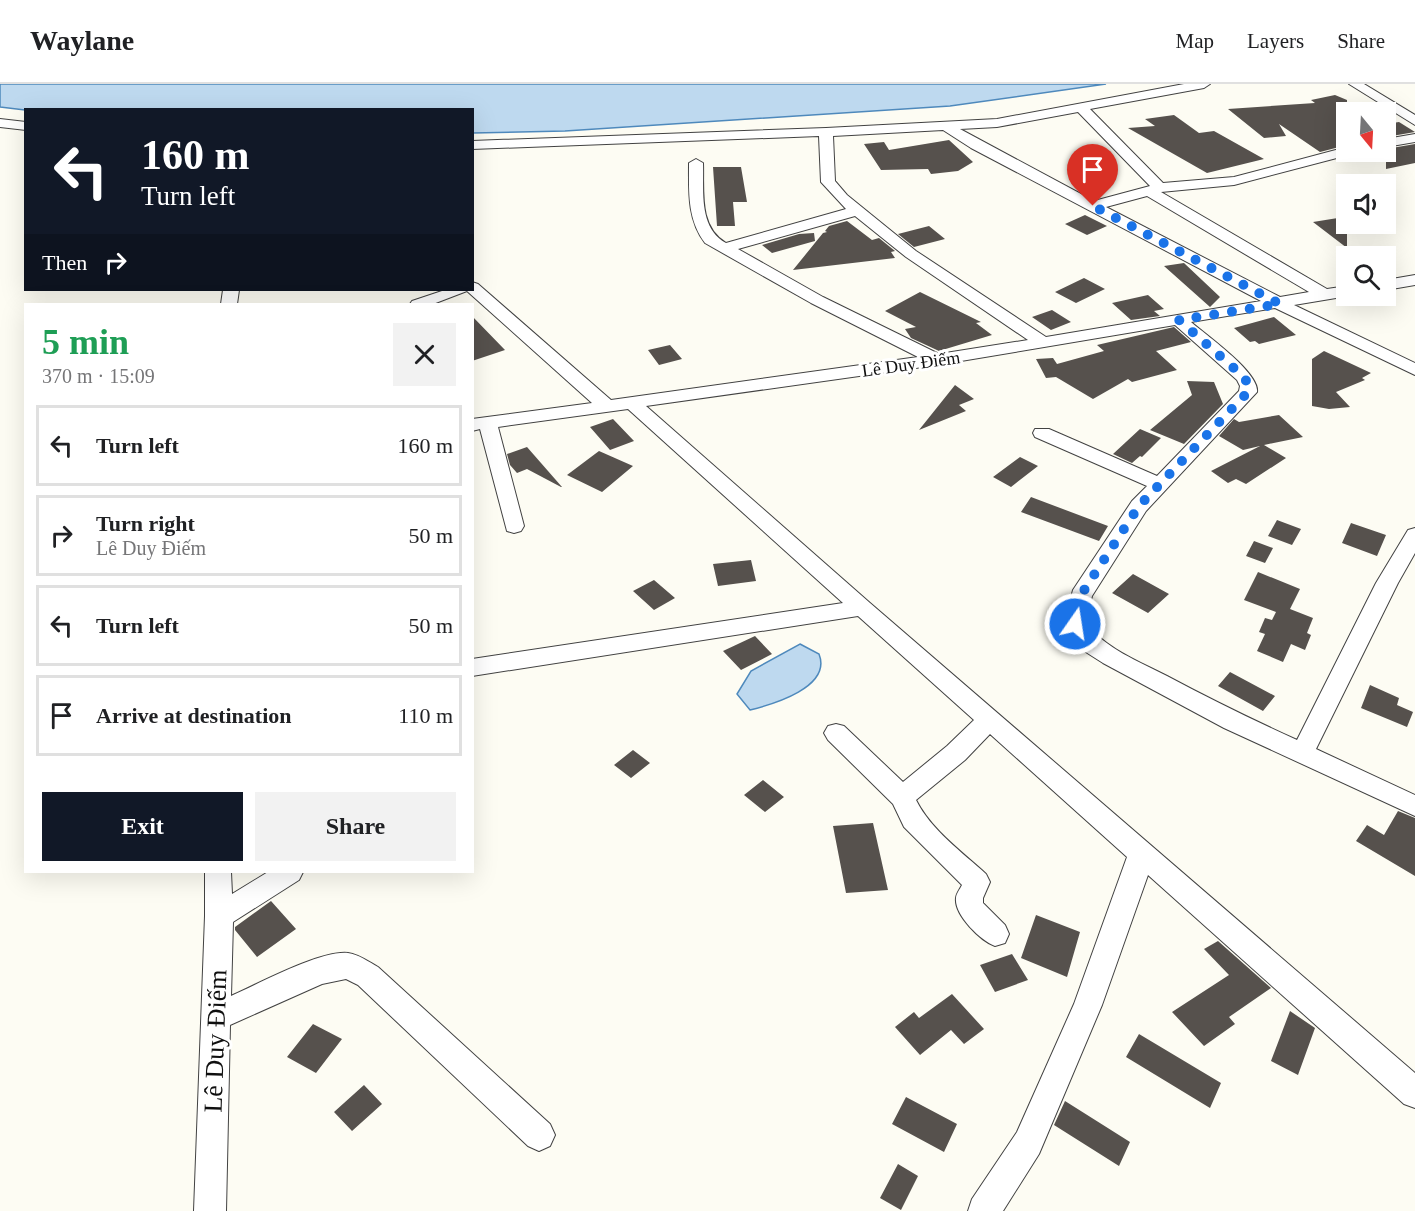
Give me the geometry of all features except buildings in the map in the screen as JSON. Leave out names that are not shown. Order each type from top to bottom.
[{"type":"street","points":[[474,145],[826,132],[1016,121],[1204,84]]},
{"type":"street","points":[[1354,84],[1412,116]]},
{"type":"street","points":[[1082,108],[1154,190],[1325,295]]},
{"type":"street","points":[[0,123],[24,126]]},
{"type":"street","points":[[946,126],[976,145],[1280,304],[1415,370]]},
{"type":"street","points":[[826,132],[828,182],[842,198],[911,254],[1043,342]]},
{"type":"street","points":[[1396,141],[1415,138]]},
{"type":"street","points":[[1093,206],[1154,190],[1234,181],[1336,154]]},
{"type":"street","points":[[696,163],[700,226],[710,240],[817,300],[937,360]]},
{"type":"street","points":[[724,248],[859,210]]},
{"type":"street","points":[[1396,283],[1415,280]]},
{"type":"street","points":[[474,289],[607,406]]},
{"type":"street","points":[[421,303],[457,291]]},
{"type":"street","name":"Lê Duy Điếm","points":[[480,424],[937,360],[1336,293]]},
{"type":"street","points":[[1179,320],[1244,377],[1249,386],[1248,392],[1139,506],[1081,595],[1075,624],[1089,643],[1111,657],[1232,721],[1415,806]]},
{"type":"street","points":[[632,402],[862,608],[1415,1093]]},
{"type":"street","points":[[480,424],[514,526]]},
{"type":"street","points":[[1042,433],[1159,484]]},
{"type":"street","points":[[1302,754],[1387,583],[1415,535]]},
{"type":"street","points":[[474,668],[862,608]]},
{"type":"street","points":[[902,797],[956,753],[989,720]]},
{"type":"street","points":[[836,733],[902,797],[913,819],[977,882],[969,898],[971,908],[996,934]]},
{"type":"street","points":[[984,1211],[1028,1143],[1088,1005],[1142,853]]},
{"type":"street","name":"Lê Duy Điếm","points":[[210,1211],[219,916],[218,873]]},
{"type":"street","points":[[219,916],[288,873]]},
{"type":"street","points":[[216,1017],[320,971],[348,966],[368,976],[539,1135]]},
{"type":"water","points":[[0,84],[1106,84],[950,106],[565,131],[474,133],[474,108],[24,108],[24,110],[0,107]]},
{"type":"water","points":[[800,644],[819,654],[821,666],[817,676],[798,692],[750,710],[737,694],[751,671]]},
{"type":"route","points":[[1075,624],[1081,595],[1139,506],[1248,392],[1249,386],[1244,377],[1179,320],[1280,304],[1093,206]]}]
